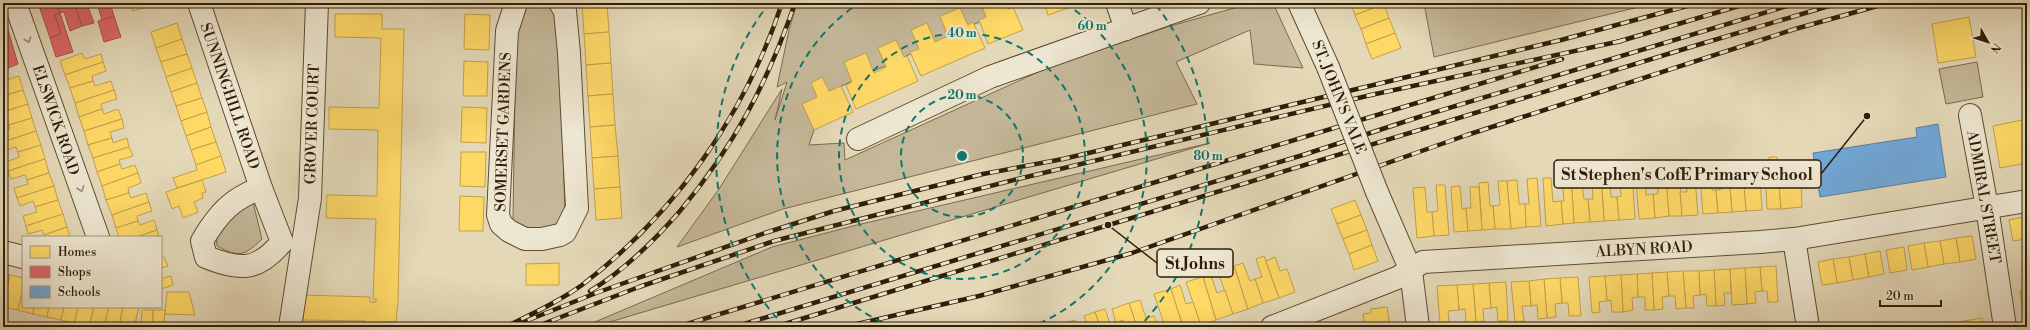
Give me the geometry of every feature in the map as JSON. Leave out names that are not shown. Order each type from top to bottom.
[{"type":"street","name":"ELSWICK ROAD","points":[[15,3],[98,236]]},
{"type":"street","name":"SUNNINGHILL ROAD","points":[[199,3],[261,188],[292,243],[255,264],[238,266],[221,263],[206,257],[202,241],[215,220],[242,196],[261,188]]},
{"type":"street","name":"GROVER COURT","points":[[290,327],[292,243],[310,198],[317,3]]},
{"type":"street","name":"SOMERSET GARDENS","points":[[516,3],[507,31],[498,215],[501,224],[509,231],[525,239],[542,239],[560,235],[565,232],[577,208],[569,53],[565,11],[560,3]]},
{"type":"street","points":[[1117,3],[1126,29]]},
{"type":"street","points":[[858,139],[990,78],[1199,3]]},
{"type":"street","name":"ST. JOHN'S VALE","points":[[1299,3],[1328,67],[1377,192],[1411,271],[1418,327]]},
{"type":"street","name":"ADMIRAL STREET","points":[[1970,115],[1987,207],[2005,327]]},
{"type":"street","name":"ALBYN ROAD","points":[[1272,327],[1397,278],[1411,271],[1423,262],[1794,239],[2027,201]]},
{"type":"street","points":[[1794,239],[1808,327]]},
{"type":"street","points":[[3,252],[22,257]]},
{"type":"shaded area","points":[[525,3],[550,3],[559,21],[565,215],[559,226],[549,232],[519,228],[513,219],[516,20]]},
{"type":"shaded area","points":[[797,3],[1020,3],[803,104],[814,130],[809,145],[844,143],[845,160],[1047,68],[1167,27],[1252,3],[1273,3],[1303,68],[1254,64],[1250,30],[1176,62],[1197,104],[783,209],[677,247],[719,189],[782,89],[775,120],[787,82],[777,87],[789,30]]},
{"type":"shaded area","points":[[1424,3],[1655,3],[1434,57]]},
{"type":"shaded area","points":[[1977,62],[1983,97],[1946,104],[1939,69]]},
{"type":"shaded area","points":[[1210,143],[593,327],[583,327],[772,247],[857,225]]},
{"type":"shaded area","points":[[252,198],[262,239],[246,252],[237,254],[217,246],[216,231]]},
{"type":"building: Homes","points":[[130,3],[141,3],[143,8],[133,11]]},
{"type":"building: Homes","points":[[582,3],[607,3],[609,32],[584,34]]},
{"type":"building: Homes","points":[[981,3],[1006,3],[1008,9],[1013,7],[1023,30],[988,44],[979,20],[986,17]]},
{"type":"building: Homes","points":[[1044,3],[1082,3],[1048,15]]},
{"type":"building: Homes","points":[[1351,3],[1384,3],[1384,4],[1355,15]]},
{"type":"building: Homes","points":[[1384,4],[1389,18],[1361,29],[1355,15]]},
{"type":"building: Homes","points":[[960,8],[968,25],[973,22],[985,48],[921,76],[910,52],[919,49],[911,30],[927,23],[935,42],[948,36],[940,16]]},
{"type":"building: Homes","points":[[335,14],[382,14],[382,29],[404,29],[398,300],[396,322],[381,322],[380,326],[365,326],[365,321],[303,320],[303,295],[370,297],[370,302],[376,302],[376,299],[373,299],[376,219],[326,218],[327,195],[377,196],[378,130],[329,129],[329,107],[379,108],[381,38],[335,37]]},
{"type":"building: Homes","points":[[465,14],[490,15],[489,50],[464,49]]},
{"type":"building: Homes","points":[[1969,17],[1976,57],[1938,63],[1932,24]]},
{"type":"building: Homes","points":[[1389,18],[1395,33],[1366,44],[1361,29]]},
{"type":"building: Homes","points":[[177,23],[182,39],[156,48],[151,32]]},
{"type":"building: Homes","points":[[609,32],[611,63],[586,65],[584,34]]},
{"type":"building: Homes","points":[[1395,33],[1401,48],[1372,59],[1366,44]]},
{"type":"building: Homes","points":[[182,39],[187,54],[161,62],[156,48]]},
{"type":"building: Homes","points":[[896,40],[904,57],[907,56],[918,81],[856,109],[846,85],[852,82],[844,62],[866,53],[874,73],[886,67],[878,48]]},
{"type":"building: Homes","points":[[82,53],[85,59],[101,54],[103,62],[65,75],[60,61]]},
{"type":"building: Homes","points":[[187,54],[192,68],[166,77],[161,62]]},
{"type":"building: Homes","points":[[464,61],[488,62],[487,96],[463,96]]},
{"type":"building: Homes","points":[[103,62],[106,71],[92,76],[93,81],[70,88],[65,75]]},
{"type":"building: Homes","points":[[611,63],[613,94],[588,96],[586,65]]},
{"type":"building: Homes","points":[[192,68],[197,83],[171,92],[166,77]]},
{"type":"building: Homes","points":[[19,76],[23,90],[3,96],[3,81]]},
{"type":"building: Homes","points":[[822,77],[829,91],[841,86],[853,112],[814,130],[802,104],[817,97],[811,83]]},
{"type":"building: Homes","points":[[93,81],[95,86],[111,81],[114,90],[75,103],[70,88]]},
{"type":"building: Homes","points":[[197,83],[202,98],[176,106],[171,92]]},
{"type":"building: Homes","points":[[23,90],[28,104],[3,112],[3,96]]},
{"type":"building: Homes","points":[[114,90],[117,99],[101,104],[102,109],[79,117],[75,103]]},
{"type":"building: Homes","points":[[613,94],[615,125],[590,127],[588,96]]},
{"type":"building: Homes","points":[[202,98],[207,112],[181,121],[176,106]]},
{"type":"building: Homes","points":[[28,104],[32,118],[9,125],[7,120],[3,121],[3,112]]},
{"type":"building: Homes","points":[[462,107],[487,108],[486,143],[461,142]]},
{"type":"building: Homes","points":[[102,109],[104,114],[118,109],[122,119],[84,131],[79,117]]},
{"type":"building: Homes","points":[[207,112],[211,127],[186,136],[181,121]]},
{"type":"building: Homes","points":[[32,118],[36,131],[3,142],[3,131],[10,129],[9,125]]},
{"type":"building: Homes","points":[[122,119],[124,128],[110,132],[112,138],[88,145],[84,131]]},
{"type":"building: Homes","points":[[2027,119],[2027,163],[2000,168],[1993,126]]},
{"type":"building: Homes","points":[[615,125],[618,156],[592,158],[590,127]]},
{"type":"building: Homes","points":[[211,127],[216,142],[191,150],[186,136]]},
{"type":"building: Homes","points":[[36,131],[41,145],[18,152],[16,147],[3,151],[3,142]]},
{"type":"building: Homes","points":[[112,138],[113,143],[127,138],[129,147],[93,158],[88,145]]},
{"type":"building: Homes","points":[[216,142],[221,156],[196,165],[191,150]]},
{"type":"building: Homes","points":[[41,145],[45,159],[8,171],[6,162],[19,157],[18,152]]},
{"type":"building: Homes","points":[[129,147],[133,156],[119,160],[120,164],[97,172],[93,158]]},
{"type":"building: Homes","points":[[461,152],[486,152],[485,187],[460,186]]},
{"type":"building: Homes","points":[[221,156],[226,172],[177,188],[173,178],[197,170],[196,165]]},
{"type":"building: Homes","points":[[618,156],[620,187],[594,189],[592,158]]},
{"type":"building: Homes","points":[[1769,157],[1777,157],[1781,209],[1767,209],[1766,186],[1770,185]]},
{"type":"building: Homes","points":[[45,159],[49,173],[27,180],[25,175],[11,179],[8,171]]},
{"type":"building: Homes","points":[[1759,160],[1762,210],[1746,211],[1744,188],[1751,187],[1749,161]]},
{"type":"building: Homes","points":[[1742,161],[1746,211],[1732,212],[1728,163]]},
{"type":"building: Homes","points":[[1710,163],[1712,190],[1716,190],[1718,213],[1703,214],[1699,164]]},
{"type":"building: Homes","points":[[1720,163],[1728,163],[1732,212],[1718,213],[1716,190],[1722,189]]},
{"type":"building: Homes","points":[[120,164],[122,169],[135,165],[138,173],[102,186],[97,172]]},
{"type":"building: Homes","points":[[1679,166],[1682,216],[1669,216],[1665,167]]},
{"type":"building: Homes","points":[[1685,166],[1694,166],[1698,215],[1682,216],[1680,192],[1687,192]]},
{"type":"building: Homes","points":[[1665,167],[1669,216],[1655,218],[1653,194],[1658,194],[1656,168]]},
{"type":"building: Homes","points":[[1635,169],[1645,169],[1646,195],[1653,194],[1655,218],[1639,219]]},
{"type":"building: Homes","points":[[1609,172],[1611,197],[1617,197],[1619,220],[1604,221],[1601,173]]},
{"type":"building: Homes","points":[[49,173],[54,186],[17,198],[14,188],[28,184],[27,180]]},
{"type":"building: Homes","points":[[138,173],[141,183],[128,188],[129,193],[106,200],[102,186]]},
{"type":"building: Homes","points":[[1591,173],[1601,173],[1604,221],[1590,222],[1588,199],[1593,199]]},
{"type":"building: Homes","points":[[1632,173],[1635,219],[1619,220],[1617,197],[1621,196],[1619,174]]},
{"type":"building: Homes","points":[[1581,175],[1584,199],[1588,199],[1590,222],[1574,223],[1571,176]]},
{"type":"building: Homes","points":[[1571,176],[1574,223],[1563,224],[1561,201],[1564,201],[1562,177]]},
{"type":"building: Homes","points":[[1537,178],[1541,226],[1526,227],[1525,204],[1529,204],[1527,179]]},
{"type":"building: Homes","points":[[1543,178],[1551,178],[1553,202],[1561,201],[1563,224],[1546,226]]},
{"type":"building: Homes","points":[[202,180],[206,192],[202,193],[203,198],[194,202],[198,212],[183,218],[179,206],[172,209],[166,192]]},
{"type":"building: Homes","points":[[1517,180],[1519,204],[1525,204],[1526,227],[1511,229],[1507,181]]},
{"type":"building: Homes","points":[[1498,181],[1507,181],[1511,229],[1495,229],[1493,206],[1500,205]]},
{"type":"building: Homes","points":[[1488,182],[1490,206],[1493,206],[1495,229],[1482,230],[1479,183]]},
{"type":"building: Homes","points":[[1801,182],[1802,207],[1781,209],[1779,184]]},
{"type":"building: Homes","points":[[1436,185],[1445,185],[1449,235],[1434,236],[1432,212],[1438,211]]},
{"type":"building: Homes","points":[[54,186],[58,200],[35,207],[33,201],[20,206],[17,198]]},
{"type":"building: Homes","points":[[1460,186],[1462,209],[1466,208],[1468,231],[1454,232],[1451,187]]},
{"type":"building: Homes","points":[[620,187],[622,218],[596,220],[594,189]]},
{"type":"building: Homes","points":[[1425,187],[1427,212],[1432,212],[1434,236],[1417,238],[1413,188]]},
{"type":"building: Homes","points":[[1470,187],[1479,187],[1482,230],[1468,231],[1466,208],[1471,208]]},
{"type":"building: Homes","points":[[129,193],[131,198],[146,193],[149,202],[112,215],[106,200]]},
{"type":"building: Homes","points":[[460,196],[484,197],[483,231],[459,231]]},
{"type":"building: Homes","points":[[58,200],[63,214],[26,226],[23,216],[37,212],[35,207]]},
{"type":"building: Homes","points":[[1355,200],[1361,215],[1337,224],[1331,209]]},
{"type":"building: Homes","points":[[149,202],[152,211],[137,216],[138,221],[116,228],[112,215]]},
{"type":"building: Homes","points":[[63,214],[67,227],[44,235],[42,230],[28,234],[26,226]]},
{"type":"building: Homes","points":[[1361,215],[1367,230],[1343,239],[1337,224]]},
{"type":"building: Homes","points":[[2023,217],[2027,217],[2027,239]]},
{"type":"building: Homes","points":[[2023,217],[2027,239],[2013,241],[2009,220]]},
{"type":"building: Homes","points":[[154,220],[157,230],[140,236],[119,236],[116,228],[138,221],[140,225]]},
{"type":"building: Homes","points":[[3,221],[8,222],[6,232],[3,232]]},
{"type":"building: Homes","points":[[67,227],[70,236],[44,236]]},
{"type":"building: Homes","points":[[157,230],[159,236],[140,236]]},
{"type":"building: Homes","points":[[1367,230],[1372,245],[1349,254],[1343,239]]},
{"type":"building: Homes","points":[[1972,236],[1976,259],[1960,262],[1956,238]]},
{"type":"building: Homes","points":[[1956,238],[1960,262],[1944,264],[1940,241]]},
{"type":"building: Homes","points":[[1940,241],[1944,264],[1928,267],[1924,243]]},
{"type":"building: Homes","points":[[1924,243],[1928,267],[1912,270],[1908,246]]},
{"type":"building: Homes","points":[[1372,245],[1378,261],[1354,270],[1349,254]]},
{"type":"building: Homes","points":[[1904,247],[1907,270],[1890,273],[1886,250]]},
{"type":"building: Homes","points":[[1880,251],[1884,274],[1869,277],[1865,254]]},
{"type":"building: Homes","points":[[1865,254],[1869,277],[1853,280],[1849,257]]},
{"type":"building: Homes","points":[[1264,256],[1279,298],[1263,303],[1255,279],[1262,277],[1256,259]]},
{"type":"building: Homes","points":[[164,257],[168,266],[162,268],[162,258]]},
{"type":"building: Homes","points":[[1275,257],[1280,271],[1287,269],[1295,292],[1279,298],[1266,261]]},
{"type":"building: Homes","points":[[1849,257],[1853,280],[1837,283],[1833,259]]},
{"type":"building: Homes","points":[[1833,259],[1837,283],[1822,285],[1818,262]]},
{"type":"building: Homes","points":[[559,263],[559,285],[526,285],[526,264]]},
{"type":"building: Homes","points":[[1243,263],[1250,281],[1255,279],[1263,303],[1248,309],[1234,266]]},
{"type":"building: Homes","points":[[1234,266],[1248,309],[1233,314],[1218,272]]},
{"type":"building: Homes","points":[[1776,266],[1778,302],[1768,302],[1767,291],[1762,291],[1760,267]]},
{"type":"building: Homes","points":[[1760,267],[1762,291],[1755,292],[1756,303],[1747,304],[1745,268]]},
{"type":"building: Homes","points":[[1745,268],[1747,304],[1732,305],[1730,269]]},
{"type":"building: Homes","points":[[1730,269],[1731,293],[1724,293],[1725,305],[1716,306],[1714,270]]},
{"type":"building: Homes","points":[[1714,270],[1716,306],[1707,306],[1706,294],[1700,295],[1699,271]]},
{"type":"building: Homes","points":[[1683,271],[1699,271],[1700,295],[1693,296],[1694,308],[1686,308]]},
{"type":"building: Homes","points":[[1683,271],[1686,308],[1676,309],[1675,296],[1669,296],[1667,272]]},
{"type":"building: Homes","points":[[1667,272],[1669,296],[1662,297],[1663,309],[1654,310],[1652,273]]},
{"type":"building: Homes","points":[[1652,273],[1654,310],[1645,310],[1645,297],[1638,297],[1637,274]]},
{"type":"building: Homes","points":[[3,274],[10,275],[3,307]]},
{"type":"building: Homes","points":[[1637,274],[1638,297],[1632,298],[1633,310],[1623,312],[1621,275]]},
{"type":"building: Homes","points":[[10,275],[22,278],[22,292],[18,310],[3,307]]},
{"type":"building: Homes","points":[[1211,275],[1217,293],[1225,290],[1233,314],[1216,320],[1203,277]]},
{"type":"building: Homes","points":[[1621,275],[1623,312],[1612,312],[1611,300],[1607,301],[1605,276]]},
{"type":"building: Homes","points":[[171,276],[173,285],[162,289],[162,279]]},
{"type":"building: Homes","points":[[1605,276],[1607,301],[1599,302],[1600,312],[1592,313],[1589,277]]},
{"type":"building: Homes","points":[[1203,277],[1216,320],[1201,326],[1186,282]]},
{"type":"building: Homes","points":[[1578,277],[1581,316],[1569,316],[1568,303],[1562,303],[1560,278]]},
{"type":"building: Homes","points":[[1560,278],[1562,303],[1555,304],[1556,317],[1547,318],[1544,279]]},
{"type":"building: Homes","points":[[1544,279],[1547,318],[1538,319],[1537,305],[1531,306],[1529,281]]},
{"type":"building: Homes","points":[[1529,281],[1531,306],[1522,306],[1524,321],[1515,322],[1511,282]]},
{"type":"building: Homes","points":[[1506,282],[1508,321],[1498,321],[1497,307],[1491,308],[1489,283]]},
{"type":"building: Homes","points":[[1489,283],[1491,308],[1483,309],[1484,321],[1476,322],[1473,284]]},
{"type":"building: Homes","points":[[1473,284],[1476,322],[1466,323],[1465,309],[1459,310],[1457,285]]},
{"type":"building: Homes","points":[[1180,285],[1186,304],[1193,302],[1201,326],[1183,327],[1171,289]]},
{"type":"building: Homes","points":[[1457,285],[1459,310],[1448,311],[1449,323],[1440,324],[1437,286]]},
{"type":"building: Homes","points":[[1171,289],[1183,327],[1165,327],[1154,294]]},
{"type":"building: Homes","points":[[2027,289],[2027,304],[2022,305],[2020,291]]},
{"type":"building: Homes","points":[[22,292],[22,308],[34,308],[33,314],[18,310]]},
{"type":"building: Homes","points":[[167,292],[189,292],[195,315],[165,314]]},
{"type":"building: Homes","points":[[1140,300],[1146,318],[1154,316],[1158,327],[1137,327],[1129,303]]},
{"type":"building: Homes","points":[[1129,303],[1137,327],[1118,327],[1125,325],[1123,320],[1116,323],[1112,309]]},
{"type":"building: Homes","points":[[2027,304],[2027,319],[2024,320],[2022,305]]},
{"type":"building: Homes","points":[[1387,307],[1390,327],[1365,327],[1363,314],[1371,313],[1371,309]]},
{"type":"building: Homes","points":[[34,308],[49,308],[47,317],[33,314]]},
{"type":"building: Homes","points":[[49,308],[64,308],[61,320],[47,317]]},
{"type":"building: Homes","points":[[64,308],[78,308],[74,324],[61,320]]},
{"type":"building: Homes","points":[[78,308],[94,308],[89,327],[74,324]]},
{"type":"building: Homes","points":[[94,308],[109,308],[104,327],[89,327]]},
{"type":"building: Homes","points":[[109,308],[123,308],[119,327],[104,327]]},
{"type":"building: Homes","points":[[123,308],[139,308],[134,327],[119,327]]},
{"type":"building: Homes","points":[[1105,309],[1111,327],[1100,327],[1095,312]]},
{"type":"building: Homes","points":[[142,310],[153,310],[153,327],[141,327]]},
{"type":"building: Homes","points":[[153,310],[165,310],[164,327],[153,327]]},
{"type":"building: Homes","points":[[1095,312],[1100,327],[1088,327],[1084,316]]},
{"type":"building: Homes","points":[[1982,318],[1983,327],[1958,327],[1958,322]]},
{"type":"building: Homes","points":[[1075,320],[1078,327],[1062,327],[1061,324]]},
{"type":"building: Shops","points":[[38,3],[56,3],[60,13],[55,15],[61,34],[50,38]]},
{"type":"building: Shops","points":[[56,3],[74,3],[82,26],[70,31],[64,12],[60,13]]},
{"type":"building: Shops","points":[[74,3],[90,3],[87,4],[94,23],[82,26]]},
{"type":"building: Shops","points":[[97,3],[110,3],[114,16],[102,20]]},
{"type":"building: Shops","points":[[3,13],[18,64],[3,70]]},
{"type":"building: Shops","points":[[60,13],[73,52],[56,57],[50,38],[61,34],[55,15]]},
{"type":"building: Shops","points":[[114,16],[121,37],[104,42],[98,21]]},
{"type":"building: Schools","points":[[1938,124],[1946,177],[1820,197],[1813,153],[1917,137],[1916,128]]},
{"type":"railway","points":[[505,327],[535,313],[582,285],[616,257],[677,194],[703,159],[727,122],[749,83],[767,44],[782,3]]},
{"type":"railway","points":[[590,291],[615,274],[660,233],[680,211],[717,162],[748,112],[761,86],[785,32],[795,3]]},
{"type":"railway","points":[[511,327],[596,293],[765,233],[834,211],[983,174],[1063,159],[1561,40],[1698,3]]},
{"type":"railway","points":[[1617,42],[1749,3]]},
{"type":"railway","points":[[734,327],[1303,155],[1419,117],[1797,3]]},
{"type":"railway","points":[[775,327],[1839,3]]},
{"type":"railway","points":[[844,327],[979,296],[1132,253],[1467,135],[1795,29],[1888,3]]},
{"type":"railway","points":[[535,327],[639,287],[774,241],[1018,179],[1371,95],[1621,41]]},
{"type":"railway","points":[[677,327],[1562,59]]},
{"type":"place","name":"St Stephen's CofE Primary School","points":[[1867,116]]},
{"type":"place","name":"St Johns","points":[[1108,225]]}]
